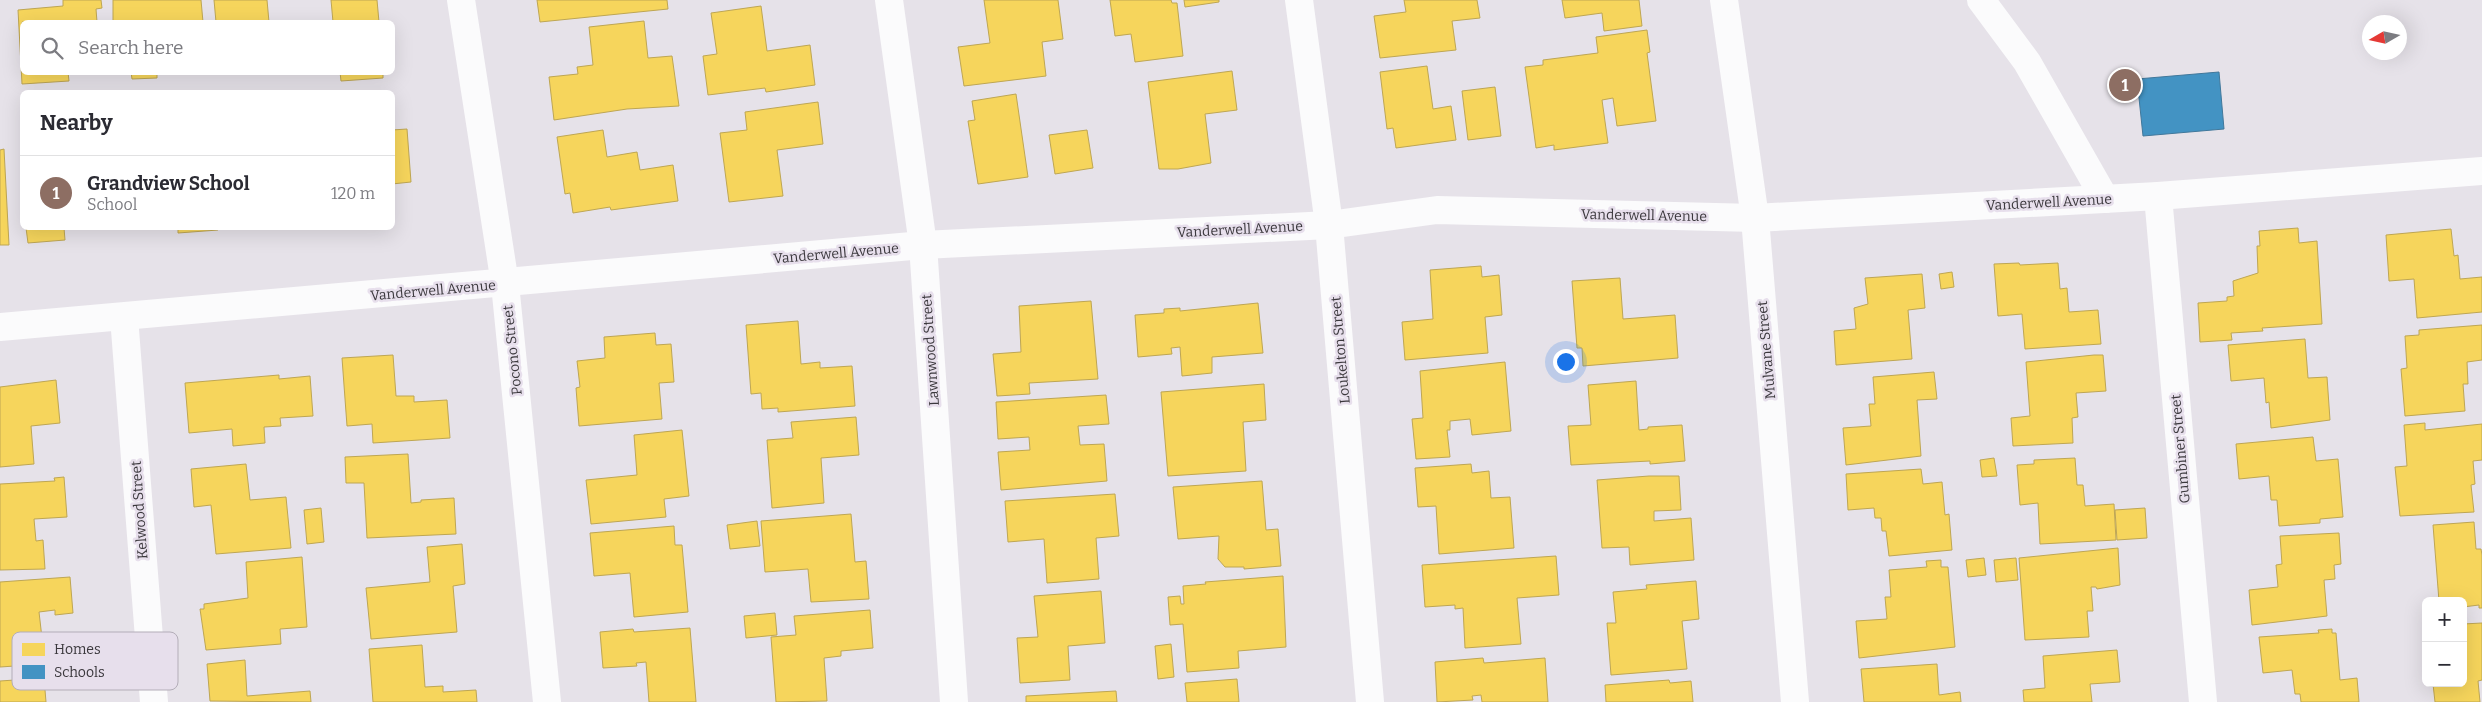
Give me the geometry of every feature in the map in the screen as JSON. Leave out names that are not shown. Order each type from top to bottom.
[{"type":"street","name":"Pocono Street","points":[[461,0],[505,284],[547,702]]},
{"type":"street","name":"Lawnwood Street","points":[[889,0],[924,245],[954,702]]},
{"type":"street","name":"Loukelton Street","points":[[1299,0],[1329,225],[1370,702]]},
{"type":"street","name":"Mulvane Street","points":[[1724,0],[1755,218],[1795,702]]},
{"type":"street","points":[[1981,0],[2028,62],[2105,199]]},
{"type":"street","name":"Vanderwell Avenue","points":[[0,327],[124,318],[924,245],[1329,225],[1437,210],[1755,218],[2158,196],[2482,170]]},
{"type":"street","name":"Gumbiner Street","points":[[2158,196],[2203,702]]},
{"type":"street","name":"Kelwood Street","points":[[124,318],[149,632]]},
{"type":"building: Homes","points":[[63,0],[101,0],[102,8],[96,9],[97,20],[20,20],[20,47],[18,10],[63,6]]},
{"type":"building: Homes","points":[[113,0],[201,0],[203,20],[113,20]]},
{"type":"building: Homes","points":[[214,0],[267,0],[269,20],[216,20]]},
{"type":"building: Homes","points":[[331,0],[377,0],[379,20],[333,20]]},
{"type":"building: Homes","points":[[537,0],[667,0],[668,9],[540,22]]},
{"type":"building: Homes","points":[[984,0],[1058,0],[1063,39],[1042,42],[1046,76],[964,86],[958,47],[990,43]]},
{"type":"building: Homes","points":[[1110,0],[1171,0],[1172,3],[1177,3],[1183,56],[1135,62],[1131,34],[1115,36]]},
{"type":"building: Homes","points":[[1184,0],[1219,0],[1219,2],[1185,7]]},
{"type":"building: Homes","points":[[1404,0],[1477,0],[1480,18],[1452,21],[1456,50],[1380,58],[1374,16],[1406,12]]},
{"type":"building: Homes","points":[[1562,0],[1639,0],[1642,26],[1604,31],[1602,13],[1565,18]]},
{"type":"building: Homes","points":[[761,6],[767,51],[810,45],[815,85],[766,92],[765,88],[708,95],[703,56],[717,54],[711,13]]},
{"type":"building: Homes","points":[[644,21],[648,58],[672,56],[679,106],[627,109],[554,120],[549,77],[578,74],[577,67],[593,65],[589,27]]},
{"type":"building: Homes","points":[[1647,30],[1650,52],[1647,53],[1656,121],[1617,126],[1613,98],[1602,100],[1608,143],[1554,150],[1554,145],[1536,148],[1525,67],[1543,65],[1543,60],[1598,53],[1596,37]]},
{"type":"building: Homes","points":[[1427,66],[1433,109],[1451,106],[1456,140],[1396,148],[1393,128],[1387,129],[1380,72]]},
{"type":"building: Homes","points":[[1232,71],[1237,110],[1205,114],[1211,163],[1178,169],[1159,169],[1148,82]]},
{"type":"building: Homes","points":[[22,75],[68,75],[69,81],[22,84]]},
{"type":"building: Homes","points":[[131,75],[157,75],[157,78],[132,79]]},
{"type":"building: Homes","points":[[340,75],[383,75],[383,78],[341,81]]},
{"type":"building: Homes","points":[[1495,87],[1501,136],[1468,140],[1462,91]]},
{"type":"building: Homes","points":[[1016,94],[1028,177],[978,184],[968,121],[975,120],[972,101]]},
{"type":"building: Homes","points":[[818,102],[823,144],[777,150],[783,196],[729,202],[720,133],[747,130],[745,112]]},
{"type":"building: Homes","points":[[407,129],[411,182],[395,184],[395,130]]},
{"type":"building: Homes","points":[[603,130],[607,157],[637,152],[640,170],[673,165],[678,201],[611,210],[610,207],[573,213],[570,193],[565,194],[557,137]]},
{"type":"building: Homes","points":[[1087,130],[1093,168],[1055,174],[1049,135]]},
{"type":"building: Homes","points":[[4,149],[9,245],[0,245],[0,150]]},
{"type":"building: Homes","points":[[2298,228],[2299,243],[2317,241],[2322,324],[2262,328],[2263,331],[2231,333],[2232,340],[2200,342],[2198,303],[2227,301],[2227,297],[2234,296],[2233,281],[2258,273],[2257,246],[2260,246],[2259,231]]},
{"type":"building: Homes","points":[[2451,229],[2454,256],[2458,255],[2460,279],[2482,277],[2482,312],[2417,318],[2414,279],[2389,281],[2386,235]]},
{"type":"building: Homes","points":[[26,230],[64,230],[65,240],[28,243]]},
{"type":"building: Homes","points":[[178,230],[218,230],[178,233]]},
{"type":"building: Homes","points":[[2019,263],[2020,265],[2058,263],[2060,289],[2067,288],[2069,312],[2098,310],[2101,344],[2025,349],[2022,314],[1998,316],[1994,264]]},
{"type":"building: Homes","points":[[1481,266],[1482,277],[1499,275],[1502,315],[1485,317],[1488,353],[1405,360],[1402,322],[1433,319],[1430,270]]},
{"type":"building: Homes","points":[[1952,272],[1954,287],[1941,289],[1939,274]]},
{"type":"building: Homes","points":[[1922,274],[1925,308],[1908,310],[1912,359],[1836,365],[1834,331],[1856,329],[1854,308],[1868,304],[1865,278]]},
{"type":"building: Homes","points":[[1620,278],[1623,319],[1675,315],[1678,358],[1583,366],[1582,348],[1577,348],[1572,281]]},
{"type":"building: Homes","points":[[1091,301],[1098,379],[1029,383],[1030,394],[997,396],[993,354],[1021,352],[1019,306]]},
{"type":"building: Homes","points":[[1258,303],[1263,353],[1212,357],[1212,373],[1182,376],[1180,347],[1171,348],[1172,354],[1138,357],[1135,315],[1164,313],[1164,309],[1180,308],[1180,311]]},
{"type":"building: Homes","points":[[798,321],[801,364],[820,362],[820,368],[852,366],[855,406],[778,412],[778,408],[762,409],[761,393],[751,394],[746,325]]},
{"type":"building: Homes","points":[[2482,325],[2482,360],[2467,362],[2468,384],[2463,384],[2465,411],[2405,416],[2401,369],[2407,368],[2405,336],[2419,335],[2419,330]]},
{"type":"building: Homes","points":[[655,333],[656,345],[671,344],[674,382],[659,383],[662,419],[579,426],[576,388],[580,387],[577,361],[605,358],[604,337]]},
{"type":"building: Homes","points":[[2305,339],[2308,378],[2327,377],[2330,420],[2271,428],[2269,402],[2266,403],[2264,378],[2231,381],[2228,345]]},
{"type":"building: Homes","points":[[393,355],[396,396],[414,396],[414,402],[447,400],[450,438],[373,443],[372,424],[347,426],[342,358]]},
{"type":"building: Homes","points":[[2103,355],[2106,391],[2076,393],[2078,417],[2072,418],[2073,443],[2013,446],[2011,418],[2030,416],[2026,362]]},
{"type":"building: Homes","points":[[1505,362],[1511,431],[1472,435],[1470,419],[1450,421],[1450,430],[1447,430],[1450,457],[1416,459],[1412,419],[1423,418],[1420,371]]},
{"type":"building: Homes","points":[[1934,372],[1937,399],[1917,400],[1921,456],[1846,465],[1843,428],[1871,426],[1869,404],[1875,404],[1873,377]]},
{"type":"building: Homes","points":[[279,375],[279,379],[310,376],[313,416],[280,418],[281,426],[264,427],[265,443],[233,446],[232,429],[189,433],[185,383]]},
{"type":"building: Homes","points":[[56,380],[60,423],[31,426],[34,464],[0,467],[0,387]]},
{"type":"building: Homes","points":[[1636,381],[1639,430],[1648,429],[1648,427],[1682,425],[1685,461],[1650,464],[1650,461],[1571,465],[1568,426],[1591,425],[1588,385]]},
{"type":"building: Homes","points":[[1264,384],[1266,420],[1243,422],[1246,471],[1168,476],[1161,392]]},
{"type":"building: Homes","points":[[1106,395],[1109,424],[1078,426],[1080,445],[1104,444],[1107,481],[1001,490],[998,452],[1030,450],[1029,437],[998,439],[996,402]]},
{"type":"building: Homes","points":[[856,417],[859,455],[821,458],[824,503],[772,508],[767,440],[793,438],[791,422]]},
{"type":"building: Homes","points":[[2425,423],[2425,430],[2482,424],[2482,460],[2473,461],[2475,484],[2471,485],[2474,512],[2400,516],[2395,467],[2407,466],[2404,425]]},
{"type":"building: Homes","points":[[682,430],[689,496],[664,499],[666,517],[591,524],[586,480],[637,475],[634,435]]},
{"type":"building: Homes","points":[[2313,437],[2316,461],[2338,459],[2343,517],[2320,519],[2320,523],[2279,526],[2277,500],[2271,500],[2269,476],[2239,479],[2236,444]]},
{"type":"building: Homes","points":[[408,454],[411,503],[421,502],[421,500],[454,498],[456,534],[367,538],[364,483],[346,483],[345,457]]},
{"type":"building: Homes","points":[[1994,458],[1997,476],[1982,477],[1980,460]]},
{"type":"building: Homes","points":[[2075,458],[2077,485],[2083,485],[2085,506],[2114,504],[2116,540],[2040,544],[2038,503],[2020,505],[2017,465],[2034,464],[2034,460]]},
{"type":"building: Homes","points":[[246,464],[250,500],[286,497],[291,548],[216,554],[211,505],[194,507],[191,469]]},
{"type":"building: Homes","points":[[1471,464],[1472,473],[1489,471],[1491,498],[1510,497],[1514,548],[1439,554],[1436,506],[1418,507],[1415,468]]},
{"type":"building: Homes","points":[[1921,469],[1923,484],[1942,482],[1945,515],[1949,514],[1952,550],[1889,556],[1886,531],[1882,531],[1881,518],[1875,518],[1874,508],[1848,510],[1846,474]]},
{"type":"building: Homes","points":[[1679,476],[1681,510],[1654,511],[1654,521],[1691,518],[1694,560],[1630,565],[1629,547],[1602,548],[1597,480]]},
{"type":"building: Homes","points":[[64,477],[67,517],[34,519],[36,541],[43,540],[45,569],[0,570],[0,484],[55,481],[54,478]]},
{"type":"building: Homes","points":[[1262,481],[1266,530],[1278,529],[1281,566],[1244,569],[1244,567],[1225,567],[1218,559],[1219,536],[1178,539],[1173,487]]},
{"type":"building: Homes","points":[[1115,494],[1119,536],[1096,538],[1099,579],[1047,583],[1044,539],[1008,542],[1005,501]]},
{"type":"building: Homes","points":[[321,508],[324,542],[307,544],[304,510]]},
{"type":"building: Homes","points":[[2145,508],[2147,538],[2117,540],[2115,510]]},
{"type":"building: Homes","points":[[851,514],[855,562],[866,561],[869,599],[811,602],[808,569],[765,572],[761,521]]},
{"type":"building: Homes","points":[[757,521],[760,546],[730,549],[727,525]]},
{"type":"building: Homes","points":[[2474,522],[2476,549],[2481,549],[2482,555],[2482,608],[2479,608],[2479,605],[2467,606],[2467,597],[2439,597],[2433,525]]},
{"type":"building: Homes","points":[[674,526],[675,545],[682,545],[688,612],[634,617],[630,573],[594,576],[590,533]]},
{"type":"building: Homes","points":[[2339,533],[2341,564],[2334,565],[2335,579],[2324,580],[2327,616],[2252,625],[2249,590],[2278,587],[2276,565],[2282,564],[2280,536]]},
{"type":"building: Homes","points":[[462,544],[465,584],[453,586],[457,632],[371,639],[366,588],[430,582],[427,547]]},
{"type":"building: Homes","points":[[2118,548],[2120,585],[2097,589],[2096,587],[2091,587],[2093,611],[2087,611],[2089,637],[2025,640],[2019,558]]},
{"type":"building: Homes","points":[[1556,556],[1559,595],[1517,598],[1521,644],[1465,648],[1463,608],[1455,609],[1455,605],[1425,607],[1422,565]]},
{"type":"building: Homes","points":[[302,557],[307,627],[280,629],[281,644],[206,650],[200,609],[204,609],[204,604],[248,598],[246,562]]},
{"type":"building: Homes","points":[[1984,558],[1986,575],[1968,577],[1966,560]]},
{"type":"building: Homes","points":[[2016,558],[2018,580],[1996,582],[1994,560]]},
{"type":"building: Homes","points":[[1941,560],[1941,567],[1948,567],[1955,647],[1859,658],[1856,621],[1887,619],[1885,597],[1891,597],[1889,570],[1927,567],[1926,561]]},
{"type":"building: Homes","points":[[1283,576],[1286,647],[1238,651],[1239,668],[1187,672],[1183,624],[1170,625],[1168,597],[1180,596],[1181,604],[1184,604],[1183,586],[1206,584],[1205,582]]},
{"type":"building: Homes","points":[[70,577],[73,613],[55,615],[55,610],[39,612],[41,632],[12,632],[12,666],[0,667],[0,582]]},
{"type":"building: Homes","points":[[1696,581],[1699,619],[1682,621],[1687,669],[1611,675],[1607,623],[1616,623],[1613,592],[1647,589],[1646,585]]},
{"type":"building: Homes","points":[[1101,591],[1105,643],[1068,646],[1070,680],[1020,683],[1017,638],[1038,637],[1034,596]]},
{"type":"building: Homes","points":[[870,610],[873,648],[841,651],[841,656],[824,658],[827,701],[776,702],[771,637],[796,635],[794,616]]},
{"type":"building: Homes","points":[[775,613],[777,635],[746,638],[744,616]]},
{"type":"building: Homes","points":[[2482,623],[2482,680],[2478,681],[2480,702],[2435,702],[2433,687],[2467,687],[2467,624]]},
{"type":"building: Homes","points":[[690,628],[696,702],[649,702],[646,662],[636,663],[637,666],[603,668],[600,632],[633,629],[634,632]]},
{"type":"building: Homes","points":[[2332,629],[2332,633],[2336,633],[2340,680],[2357,678],[2359,702],[2301,702],[2300,694],[2295,694],[2292,670],[2263,673],[2259,637],[2319,633],[2318,630]]},
{"type":"building: Homes","points":[[1171,644],[1174,677],[1158,679],[1155,646]]},
{"type":"building: Homes","points":[[422,645],[425,687],[443,686],[443,692],[476,690],[477,702],[373,702],[369,649]]},
{"type":"building: Homes","points":[[2117,650],[2120,682],[2090,684],[2092,702],[2024,702],[2023,690],[2045,688],[2043,656]]},
{"type":"building: Homes","points":[[1483,658],[1484,663],[1545,658],[1548,702],[1482,702],[1481,695],[1472,696],[1473,700],[1437,702],[1435,662]]},
{"type":"building: Homes","points":[[245,660],[247,696],[310,691],[311,702],[210,701],[207,664]]},
{"type":"building: Homes","points":[[1937,664],[1939,695],[1960,692],[1961,702],[1864,702],[1861,669]]},
{"type":"building: Homes","points":[[1237,679],[1239,702],[1187,702],[1185,683]]},
{"type":"building: Homes","points":[[12,680],[12,690],[45,690],[46,702],[0,702],[0,681]]},
{"type":"building: Homes","points":[[1669,680],[1670,683],[1691,681],[1693,702],[1606,702],[1605,685]]},
{"type":"building: Homes","points":[[1116,691],[1117,702],[1026,702],[1026,696]]},
{"type":"building: Schools","points":[[2219,72],[2224,129],[2143,136],[2137,79]]},
{"type":"place","name":"Grandview School","points":[[2125,85]]}]
